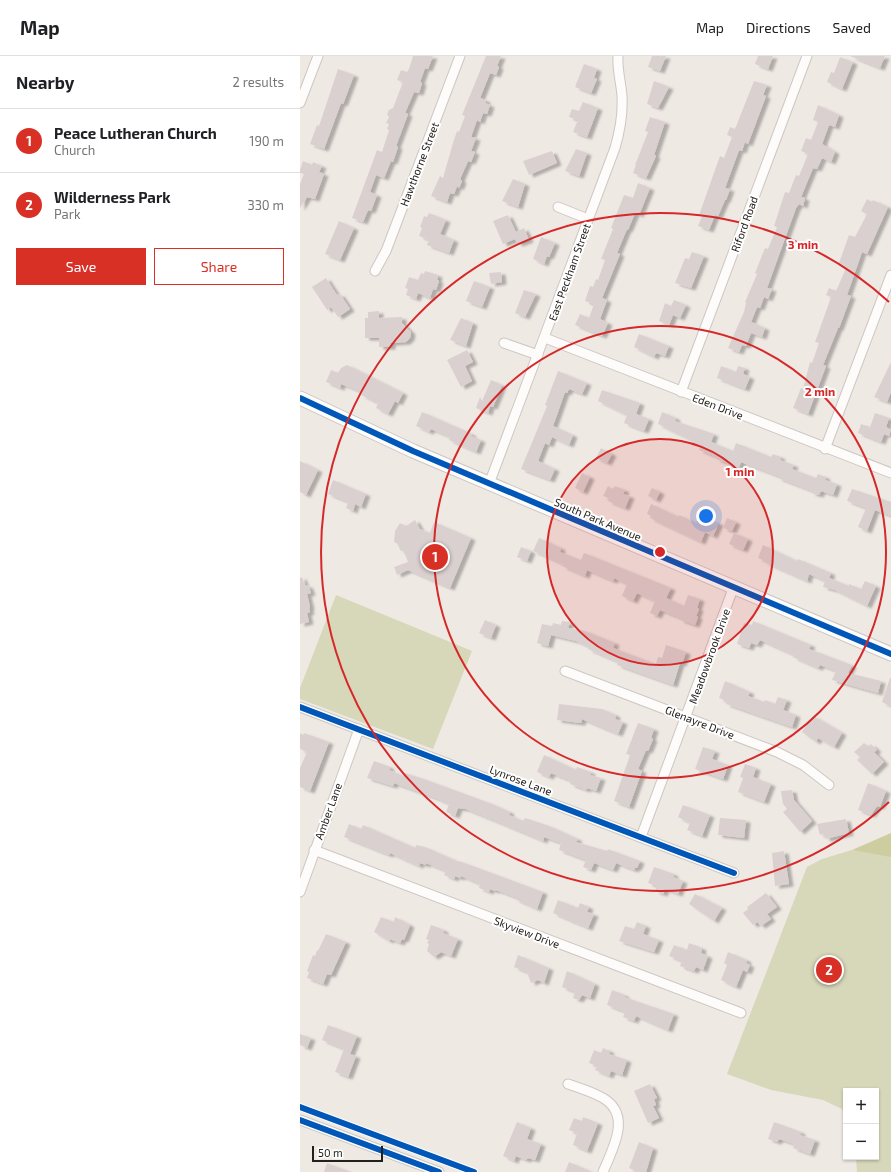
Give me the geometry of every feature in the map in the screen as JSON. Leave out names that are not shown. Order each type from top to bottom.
[{"type":"main road","name":"South Park Avenue","points":[[300,398],[384,438],[489,484],[734,586],[891,654]]},
{"type":"street","points":[[300,103],[318,56]]},
{"type":"street","name":"Hawthorne Street","points":[[375,272],[386,251],[460,56]]},
{"type":"street","name":"East Peckham Street","points":[[489,484],[545,338],[621,129],[622,96],[618,69],[618,56]]},
{"type":"street","name":"Riford Road","points":[[681,392],[807,56]]},
{"type":"street","points":[[558,208],[588,219]]},
{"type":"street","points":[[825,448],[891,275]]},
{"type":"street","name":"Eden Drive","points":[[545,338],[891,473]]},
{"type":"street","points":[[504,343],[538,355]]},
{"type":"street","name":"Meadowbrook Drive","points":[[642,837],[734,586]]},
{"type":"street","name":"Glenayre Drive","points":[[565,671],[790,758],[829,785]]},
{"type":"street","name":"Lynrose Lane","points":[[300,707],[734,873]]},
{"type":"street","name":"Amber Lane","points":[[300,892],[358,729]]},
{"type":"street","name":"Skyview Drive","points":[[314,850],[741,1013]]},
{"type":"street","points":[[568,1084],[601,1097],[608,1101],[618,1112],[618,1135],[604,1172]]},
{"type":"street","points":[[300,1120],[439,1172]]},
{"type":"green space","points":[[336,595],[472,651],[433,749],[300,699],[300,688]]},
{"type":"green space","points":[[891,833],[891,857],[852,850]]},
{"type":"green space","points":[[852,850],[891,856],[891,1172],[857,1172],[856,1160],[879,1160],[879,1088],[843,1088],[843,1112],[842,1109],[823,1100],[771,1090],[727,1074],[807,867],[822,859]]},
{"type":"building","points":[[413,56],[433,56],[428,69],[425,68],[420,82],[422,83],[419,93],[414,92],[405,113],[408,114],[396,146],[398,147],[393,162],[391,161],[384,178],[376,175],[370,192],[377,195],[371,211],[368,210],[363,222],[352,218],[377,150],[382,152],[389,130],[387,129],[389,124],[386,123],[389,117],[387,114],[389,110],[393,108],[403,82],[397,80],[401,70],[407,72],[409,69]]},
{"type":"building","points":[[486,56],[501,56],[497,66],[499,67],[496,75],[490,73],[480,98],[486,100],[485,103],[490,105],[487,114],[483,113],[480,122],[477,120],[471,137],[476,138],[471,151],[475,152],[471,162],[468,161],[460,179],[462,181],[459,188],[457,186],[454,194],[450,193],[447,202],[431,196],[440,176],[443,178],[457,131],[459,132],[465,116],[462,115]]},
{"type":"building","points":[[652,56],[666,56],[660,71],[648,67]]},
{"type":"building","points":[[758,56],[773,56],[768,69],[755,64]]},
{"type":"building","points":[[850,56],[885,56],[880,68]]},
{"type":"building","points":[[840,57],[853,62],[842,89],[827,82],[831,72],[834,73]]},
{"type":"building","points":[[584,64],[597,69],[594,78],[597,79],[591,93],[575,87]]},
{"type":"building","points":[[338,69],[354,75],[343,104],[341,103],[324,149],[310,144],[317,125],[319,126]]},
{"type":"building","points":[[654,81],[669,87],[658,108],[647,104]]},
{"type":"building","points":[[754,81],[767,85],[763,95],[766,96],[748,144],[745,142],[742,151],[739,150],[725,188],[730,189],[726,200],[718,216],[715,215],[709,230],[698,226],[702,216],[699,215],[720,156],[724,158],[732,137],[727,135],[730,127],[735,129]]},
{"type":"building","points":[[583,102],[598,108],[587,137],[573,132],[578,120],[569,117],[572,109],[579,111]]},
{"type":"building","points":[[818,105],[839,115],[835,127],[829,125],[822,144],[835,152],[831,162],[822,158],[817,169],[813,168],[801,197],[805,198],[803,206],[799,204],[796,208],[767,288],[772,289],[768,299],[764,297],[760,308],[757,307],[751,322],[765,328],[762,337],[751,333],[746,346],[742,345],[739,352],[728,348],[744,312],[745,302],[757,274],[755,273],[765,248],[768,249],[777,227],[774,226],[785,192],[789,193],[796,175],[799,176],[808,154],[801,151],[806,138],[811,140],[818,122],[813,120]]},
{"type":"building","points":[[650,117],[665,122],[654,155],[656,156],[646,178],[633,173],[648,132],[645,131]]},
{"type":"building","points":[[576,149],[587,153],[579,176],[565,171]]},
{"type":"building","points":[[552,151],[557,163],[529,175],[523,161]]},
{"type":"building","points":[[303,161],[312,165],[313,162],[322,166],[319,172],[324,174],[315,199],[307,197],[300,208],[300,184],[304,174],[300,173],[300,170]]},
{"type":"building","points":[[513,179],[525,184],[518,207],[502,201]]},
{"type":"building","points":[[638,183],[650,188],[639,215],[635,213],[628,230],[627,229],[617,253],[620,254],[602,298],[607,300],[600,319],[608,323],[602,336],[575,325],[580,314],[589,318],[594,304],[585,301],[590,286],[593,287],[596,279],[598,280],[605,260],[601,259],[613,229],[611,228],[624,195],[633,198]]},
{"type":"building","points":[[867,199],[872,202],[873,200],[888,207],[867,254],[862,252],[847,295],[851,296],[823,365],[826,366],[808,414],[793,408],[801,388],[803,389],[810,362],[812,363],[819,343],[815,342],[831,297],[826,295],[829,288],[836,291],[847,266],[839,263],[849,235],[855,237],[867,214],[861,211]]},
{"type":"building","points":[[429,213],[446,220],[440,234],[454,240],[449,253],[427,245],[429,240],[419,236],[422,228],[420,227],[424,216],[427,217]]},
{"type":"building","points":[[508,215],[516,232],[524,228],[529,240],[518,244],[515,239],[503,244],[493,221]]},
{"type":"building","points":[[339,221],[354,228],[340,260],[325,254]]},
{"type":"building","points":[[541,237],[555,243],[544,264],[533,259]]},
{"type":"building","points":[[692,252],[704,256],[691,288],[675,283],[685,258],[689,259]]},
{"type":"building","points":[[425,271],[438,275],[437,280],[439,281],[436,290],[433,289],[430,298],[418,293],[416,299],[406,295],[408,289],[405,288],[409,277],[418,280],[421,273],[424,274]]},
{"type":"building","points":[[501,272],[502,282],[491,284],[489,273]]},
{"type":"building","points":[[326,278],[337,295],[340,294],[350,309],[338,317],[331,307],[327,310],[312,287]]},
{"type":"building","points":[[474,281],[490,287],[482,307],[466,301]]},
{"type":"building","points":[[524,290],[536,294],[525,317],[515,313]]},
{"type":"building","points":[[674,300],[686,305],[680,318],[673,315],[669,325],[659,321],[665,303],[671,306]]},
{"type":"building","points":[[379,311],[379,318],[402,317],[402,323],[411,332],[410,338],[406,342],[391,343],[391,347],[379,347],[379,338],[365,338],[365,318],[368,318],[368,312]]},
{"type":"building","points":[[461,318],[473,323],[466,346],[450,340]]},
{"type":"building","points":[[639,334],[669,346],[665,356],[656,353],[654,357],[634,347]]},
{"type":"building","points":[[467,350],[473,362],[465,366],[472,381],[461,387],[447,360]]},
{"type":"building","points":[[891,362],[891,392],[887,402],[874,397]]},
{"type":"building","points":[[347,365],[403,393],[398,403],[395,401],[388,414],[376,408],[378,403],[361,395],[362,392],[341,384],[340,388],[326,382],[331,370],[338,373],[341,368]]},
{"type":"building","points":[[721,366],[736,372],[738,366],[745,368],[743,374],[750,377],[745,389],[717,378]]},
{"type":"building","points":[[558,371],[587,383],[582,394],[569,389],[567,393],[565,392],[553,426],[573,435],[569,445],[552,437],[549,445],[545,443],[538,461],[555,469],[550,480],[521,469],[547,406],[545,405]]},
{"type":"building","points":[[491,380],[502,385],[493,407],[490,406],[488,413],[476,408],[480,397],[482,401]]},
{"type":"building","points":[[602,390],[640,403],[636,414],[649,419],[644,431],[624,423],[627,415],[598,401]]},
{"type":"building","points":[[422,412],[472,434],[471,436],[481,440],[476,452],[449,440],[450,437],[431,429],[429,432],[416,426]]},
{"type":"building","points":[[662,412],[676,418],[675,421],[714,434],[711,442],[733,451],[736,443],[771,457],[773,454],[781,457],[780,460],[794,465],[792,469],[816,478],[818,474],[826,477],[825,480],[837,484],[833,495],[821,491],[819,495],[811,493],[812,491],[741,462],[739,467],[716,459],[717,457],[699,450],[701,445],[658,424]]},
{"type":"building","points":[[875,413],[889,418],[886,427],[891,430],[889,436],[884,434],[881,442],[858,433],[861,424],[870,427]]},
{"type":"building","points":[[601,448],[612,454],[607,463],[596,458]]},
{"type":"building","points":[[300,461],[318,470],[306,495],[300,492]]},
{"type":"building","points":[[582,473],[590,477],[583,492],[575,488]]},
{"type":"building","points":[[333,480],[366,494],[361,507],[355,504],[353,511],[346,508],[348,502],[328,494]]},
{"type":"building","points":[[608,486],[613,489],[615,486],[625,490],[623,494],[630,496],[625,508],[608,501],[609,498],[603,496]]},
{"type":"building","points":[[652,488],[660,492],[656,500],[648,496]]},
{"type":"building","points":[[852,489],[891,502],[891,516],[875,510],[867,531],[858,527],[866,508],[847,501]]},
{"type":"building","points":[[651,504],[678,517],[679,515],[696,523],[699,516],[719,523],[713,536],[705,532],[701,542],[650,518],[651,516],[647,514]]},
{"type":"building","points":[[727,518],[736,522],[732,531],[723,528]]},
{"type":"building","points":[[415,520],[420,529],[430,533],[434,522],[471,538],[450,588],[408,570],[397,575],[394,567],[408,562],[404,552],[400,550],[398,544],[394,542],[395,531],[400,523],[406,526]]},
{"type":"building","points":[[734,533],[748,539],[743,550],[729,544]]},
{"type":"building","points":[[539,538],[561,548],[560,552],[578,559],[581,560],[584,553],[671,588],[666,598],[684,606],[688,595],[700,599],[697,608],[699,609],[696,616],[698,617],[695,625],[680,620],[680,618],[660,610],[657,616],[650,613],[655,601],[637,593],[633,601],[622,596],[627,584],[614,578],[613,581],[587,570],[585,576],[562,566],[563,564],[533,551]]},
{"type":"building","points":[[763,545],[797,561],[798,559],[831,573],[829,578],[849,586],[849,584],[861,589],[865,581],[876,586],[867,606],[835,590],[823,587],[825,581],[809,574],[807,581],[764,562],[765,561],[758,558]]},
{"type":"building","points":[[521,547],[531,551],[527,561],[517,557]]},
{"type":"building","points":[[302,577],[305,586],[308,585],[311,593],[307,594],[310,607],[310,612],[307,613],[309,622],[300,624],[300,578]]},
{"type":"building","points":[[485,620],[496,625],[491,638],[479,633]]},
{"type":"building","points":[[562,621],[570,622],[568,628],[585,631],[615,643],[613,648],[656,664],[658,657],[662,658],[666,645],[686,652],[682,664],[680,663],[673,685],[617,665],[618,662],[588,649],[589,647],[576,641],[551,635],[548,646],[537,643],[542,624],[552,626],[553,623],[561,625]]},
{"type":"building","points":[[753,621],[811,645],[809,649],[852,665],[848,673],[881,681],[878,693],[832,680],[836,671],[820,665],[818,668],[793,657],[794,655],[760,640],[757,645],[751,643],[749,648],[737,644],[744,623],[752,625]]},
{"type":"building","points":[[891,678],[891,706],[882,702]]},
{"type":"building","points":[[725,681],[750,692],[748,696],[764,702],[765,700],[775,704],[778,697],[787,700],[783,710],[796,715],[792,727],[726,704],[727,701],[719,698]]},
{"type":"building","points":[[559,704],[602,709],[616,715],[615,719],[623,722],[618,734],[582,719],[581,723],[557,720]]},
{"type":"building","points":[[813,716],[842,733],[834,747],[818,738],[816,742],[802,732]]},
{"type":"building","points":[[638,723],[654,729],[651,738],[653,739],[648,751],[646,750],[638,769],[642,771],[629,807],[614,801],[630,755],[626,754]]},
{"type":"building","points":[[300,733],[329,742],[310,791],[300,787],[300,768],[307,752],[300,749]]},
{"type":"building","points":[[864,743],[869,747],[871,744],[877,750],[874,752],[884,762],[872,774],[857,760],[860,757],[854,752]]},
{"type":"building","points":[[703,747],[715,751],[712,759],[728,765],[723,779],[695,769]]},
{"type":"building","points":[[544,755],[576,770],[577,767],[591,772],[590,775],[601,778],[596,791],[587,788],[586,790],[570,784],[571,781],[551,773],[549,777],[537,772]]},
{"type":"building","points":[[374,761],[390,767],[389,770],[404,776],[405,773],[424,779],[492,804],[510,812],[509,815],[523,821],[525,818],[549,826],[578,839],[576,842],[607,851],[608,849],[640,861],[637,868],[634,870],[616,863],[613,870],[594,863],[591,870],[583,867],[586,860],[559,850],[561,843],[544,837],[543,841],[466,809],[458,808],[455,816],[446,812],[449,804],[438,799],[394,783],[393,786],[367,778]]},
{"type":"building","points":[[745,764],[756,768],[753,777],[771,784],[764,802],[738,792],[743,778],[740,777]]},
{"type":"building","points":[[868,783],[886,791],[880,807],[877,806],[871,815],[858,810]]},
{"type":"building","points":[[792,790],[794,800],[812,821],[800,832],[783,812],[787,809],[783,804],[781,791]]},
{"type":"building","points":[[683,805],[710,815],[702,836],[687,830],[690,823],[678,817]]},
{"type":"building","points":[[720,818],[746,820],[744,838],[718,835]]},
{"type":"building","points":[[846,819],[849,833],[826,839],[824,834],[820,835],[817,824]]},
{"type":"building","points":[[349,824],[361,829],[363,825],[415,848],[416,845],[425,847],[459,862],[543,892],[537,909],[515,899],[515,897],[496,890],[490,889],[489,892],[479,888],[480,884],[461,876],[460,878],[455,876],[454,879],[444,875],[446,871],[426,863],[426,865],[420,863],[419,866],[390,853],[389,855],[344,837]]},
{"type":"building","points":[[784,851],[789,884],[775,886],[772,853]]},
{"type":"building","points":[[654,867],[674,874],[673,877],[683,881],[678,894],[665,889],[663,894],[655,891],[657,886],[648,883]]},
{"type":"building","points":[[766,893],[777,907],[767,914],[771,919],[761,926],[757,922],[753,925],[743,913],[748,909],[747,907]]},
{"type":"building","points":[[695,894],[722,908],[714,921],[689,904]]},
{"type":"building","points":[[558,900],[578,908],[580,903],[589,907],[587,912],[594,914],[588,928],[553,913]]},
{"type":"building","points":[[381,917],[394,922],[395,917],[410,925],[404,940],[402,939],[400,943],[390,939],[389,941],[374,932]]},
{"type":"building","points":[[637,922],[646,926],[643,934],[659,940],[654,952],[619,941],[625,926],[634,929]]},
{"type":"building","points":[[431,925],[444,930],[443,933],[458,939],[451,956],[441,952],[434,957],[427,951],[429,944],[427,943],[429,940],[426,939]]},
{"type":"building","points":[[326,934],[346,942],[331,975],[327,974],[323,984],[307,978],[309,972],[307,971],[313,955],[315,956]]},
{"type":"building","points":[[689,943],[702,948],[701,953],[708,956],[703,970],[696,967],[694,971],[680,966],[682,961],[669,956],[674,945],[687,950]]},
{"type":"building","points":[[728,952],[747,960],[746,963],[750,965],[747,972],[743,970],[736,987],[721,980],[727,965],[724,963]]},
{"type":"building","points":[[518,955],[549,968],[544,983],[538,980],[531,983],[528,975],[529,973],[514,967]]},
{"type":"building","points":[[567,971],[595,984],[590,998],[582,995],[579,1000],[573,998],[575,992],[562,987]]},
{"type":"building","points":[[612,990],[625,995],[624,997],[674,1014],[668,1030],[636,1016],[634,1021],[623,1017],[625,1012],[607,1005]]},
{"type":"building","points":[[328,1025],[357,1036],[350,1054],[356,1056],[348,1077],[335,1072],[344,1049],[322,1040]]},
{"type":"building","points":[[300,1034],[311,1038],[307,1048],[300,1045]]},
{"type":"building","points":[[603,1048],[610,1051],[609,1054],[627,1060],[622,1075],[611,1071],[609,1076],[595,1070],[597,1066],[589,1063],[594,1050],[601,1053]]},
{"type":"building","points":[[650,1084],[657,1098],[654,1099],[656,1105],[653,1106],[659,1118],[648,1123],[634,1091]]},
{"type":"building","points":[[583,1117],[598,1123],[587,1151],[573,1145],[577,1133],[569,1130],[574,1118],[582,1121]]},
{"type":"building","points":[[517,1122],[531,1128],[527,1139],[541,1144],[535,1160],[528,1158],[526,1160],[516,1156],[514,1161],[503,1156]]},
{"type":"building","points":[[774,1122],[801,1132],[800,1135],[815,1140],[810,1154],[793,1148],[794,1144],[779,1139],[777,1142],[768,1139]]},
{"type":"building","points":[[639,1142],[653,1148],[646,1172],[639,1172],[629,1168]]},
{"type":"building","points":[[569,1162],[592,1172],[565,1172]]},
{"type":"building","points":[[327,1163],[348,1171],[348,1172],[324,1172]]},
{"type":"cycle path","points":[[300,398],[413,451],[891,654]]},
{"type":"cycle path","points":[[300,707],[734,873]]},
{"type":"cycle path","points":[[300,1107],[474,1172]]},
{"type":"cycle path","points":[[300,1120],[439,1172]]},
{"type":"place","name":"Peace Lutheran Church","points":[[435,557]]},
{"type":"place","name":"Wilderness Park","points":[[829,970]]}]
